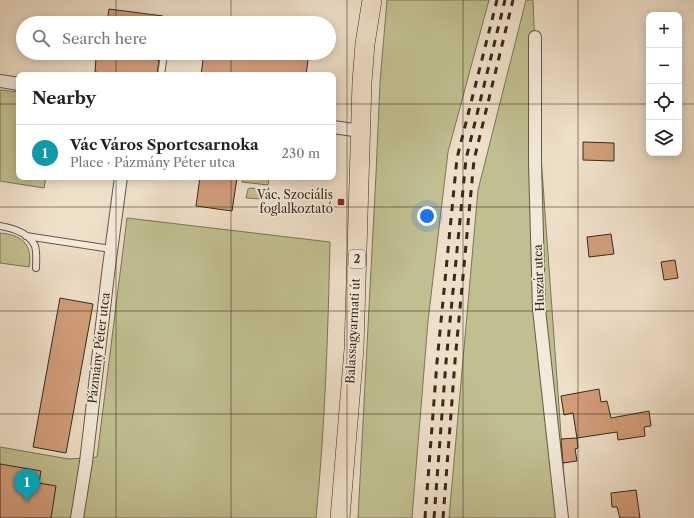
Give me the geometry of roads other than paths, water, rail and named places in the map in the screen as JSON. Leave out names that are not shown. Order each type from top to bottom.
[{"type":"main road","name":"Balassagyarmati út","points":[[340,518],[354,349],[362,131],[362,82],[365,44],[372,0]]},
{"type":"street","name":"Huszár utca","points":[[535,37],[535,163],[539,309],[562,518]]},
{"type":"street","points":[[0,81],[16,84]]},
{"type":"street","points":[[336,128],[362,131]]},
{"type":"street","name":"Pázmány Péter utca","points":[[77,518],[86,462],[121,180]]},
{"type":"lane","points":[[162,72],[163,60]]},
{"type":"lane","points":[[0,226],[14,228],[26,236],[35,246],[36,268]]},
{"type":"lane","points":[[26,236],[112,249]]},
{"type":"railway","points":[[425,518],[437,362],[457,158],[497,0]]},
{"type":"railway","points":[[434,518],[446,362],[466,159],[505,0]]},
{"type":"railway","points":[[443,518],[455,361],[474,160],[513,0]]},
{"type":"place","name":"Vác, Szociális foglalkoztató","points":[[341,202]]},
{"type":"place","name":"Vác Város Sportcsarnoka","points":[[27,502]]}]
